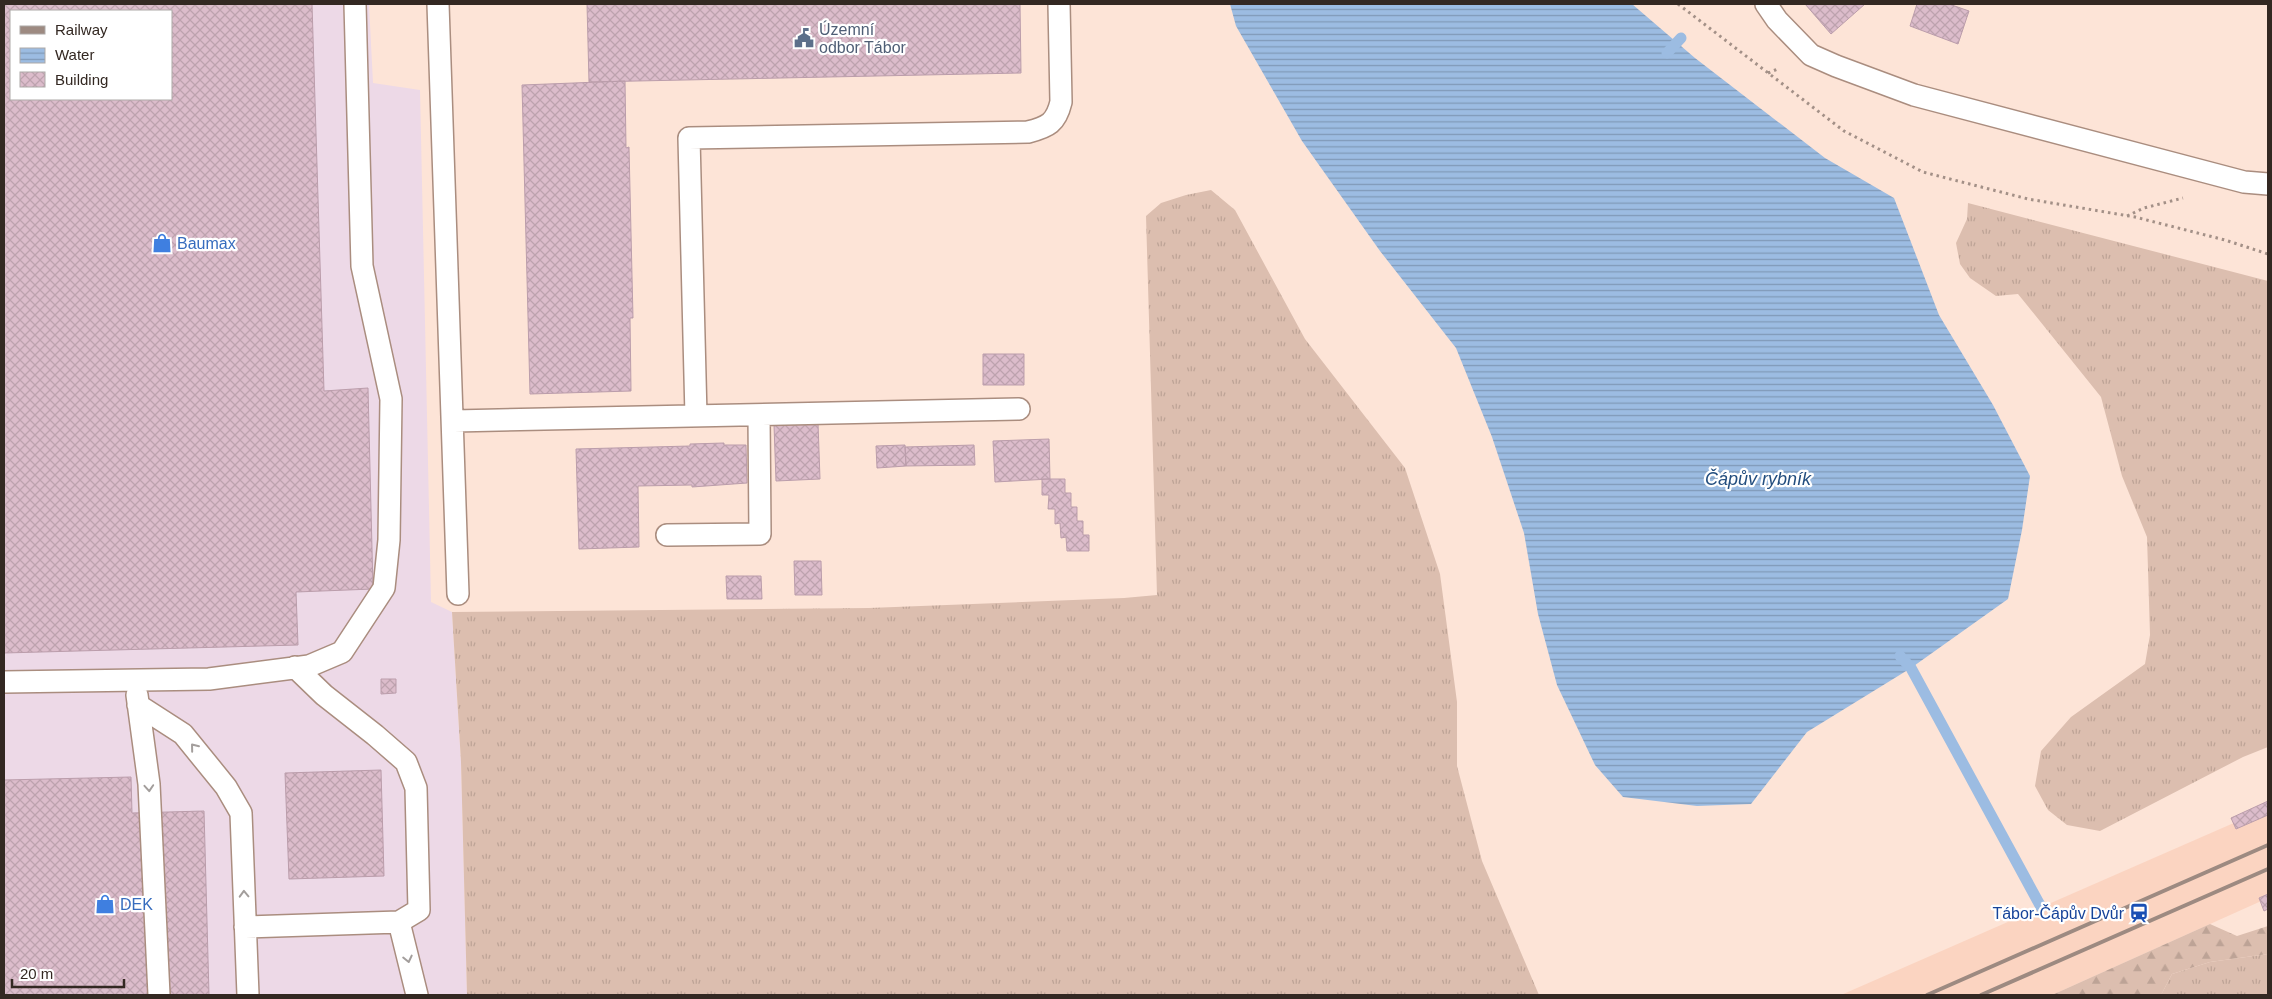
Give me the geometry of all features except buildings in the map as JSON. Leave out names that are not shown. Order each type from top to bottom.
[{"type":"lane","points":[[4,682],[210,679],[308,666],[342,652],[384,588],[389,540],[391,399],[362,266],[355,4]]},
{"type":"lane","points":[[438,4],[454,421],[458,594]]},
{"type":"lane","points":[[696,416],[689,138],[1028,132],[1040,129],[1050,124],[1058,115],[1061,102],[1059,4]]},
{"type":"lane","points":[[1766,4],[1777,20],[1810,55],[1914,95],[2244,182],[2268,184]]},
{"type":"lane","points":[[454,421],[1019,410]]},
{"type":"lane","points":[[667,535],[760,534],[759,415]]},
{"type":"lane","points":[[245,927],[399,922],[419,910],[416,788],[406,762],[324,695],[295,667]]},
{"type":"lane","points":[[137,680],[138,704],[149,784],[159,995]]},
{"type":"lane","points":[[138,704],[183,734],[226,787],[241,813],[248,995]]},
{"type":"lane","points":[[399,922],[417,995]]},
{"type":"path","points":[[1678,4],[1844,131],[1923,172],[2028,198],[2144,220],[2225,240],[2268,254]]},
{"type":"shaded area","points":[[4,4],[369,4],[373,83],[420,90],[431,602],[452,612],[461,762],[467,995],[4,995]]},
{"type":"shaded area","points":[[2268,808],[2268,898],[2052,995],[1841,995]]},
{"type":"green space","points":[[1211,190],[1235,210],[1305,339],[1405,468],[1440,574],[1457,702],[1457,766],[1482,861],[1539,995],[467,995],[461,762],[452,612],[869,608],[1124,598],[1157,595],[1146,216],[1161,203]]},
{"type":"green space","points":[[1968,203],[2268,281],[2268,747],[2243,757],[2100,831],[2067,825],[2048,810],[2035,786],[2041,751],[2071,717],[2145,664],[2150,635],[2147,537],[2122,476],[2101,397],[2018,294],[1996,296],[1970,278],[1960,264],[1956,243],[1967,219]]},
{"type":"green space","points":[[2210,924],[2237,936],[2268,926],[2268,954],[2210,962],[2172,974],[2161,995],[2052,995]]},
{"type":"green space","points":[[2268,954],[2268,995],[2161,995],[2172,974],[2210,962]]},
{"type":"water","name":"Čápův rybník","points":[[1230,4],[1632,4],[1695,58],[1825,158],[1894,198],[1939,315],[1993,405],[2030,476],[2022,530],[2008,599],[1911,668],[1807,732],[1751,804],[1697,806],[1623,797],[1595,765],[1557,685],[1538,614],[1524,533],[1492,437],[1456,348],[1380,251],[1302,141],[1236,26]]},
{"type":"waterway","points":[[1667,53],[1681,38]]},
{"type":"waterway","points":[[1900,656],[1911,668],[2041,907]]},
{"type":"railway","points":[[1927,995],[2268,845]]},
{"type":"railway","points":[[1981,995],[2268,869]]},
{"type":"place","name":"Územní odbor Tábor","points":[[804,38]]},
{"type":"place","name":"Baumax","points":[[162,243]]},
{"type":"place","name":"DEK","points":[[105,904]]},
{"type":"place","name":"Tábor-Čápův Dvůr","points":[[2139,913]]}]
